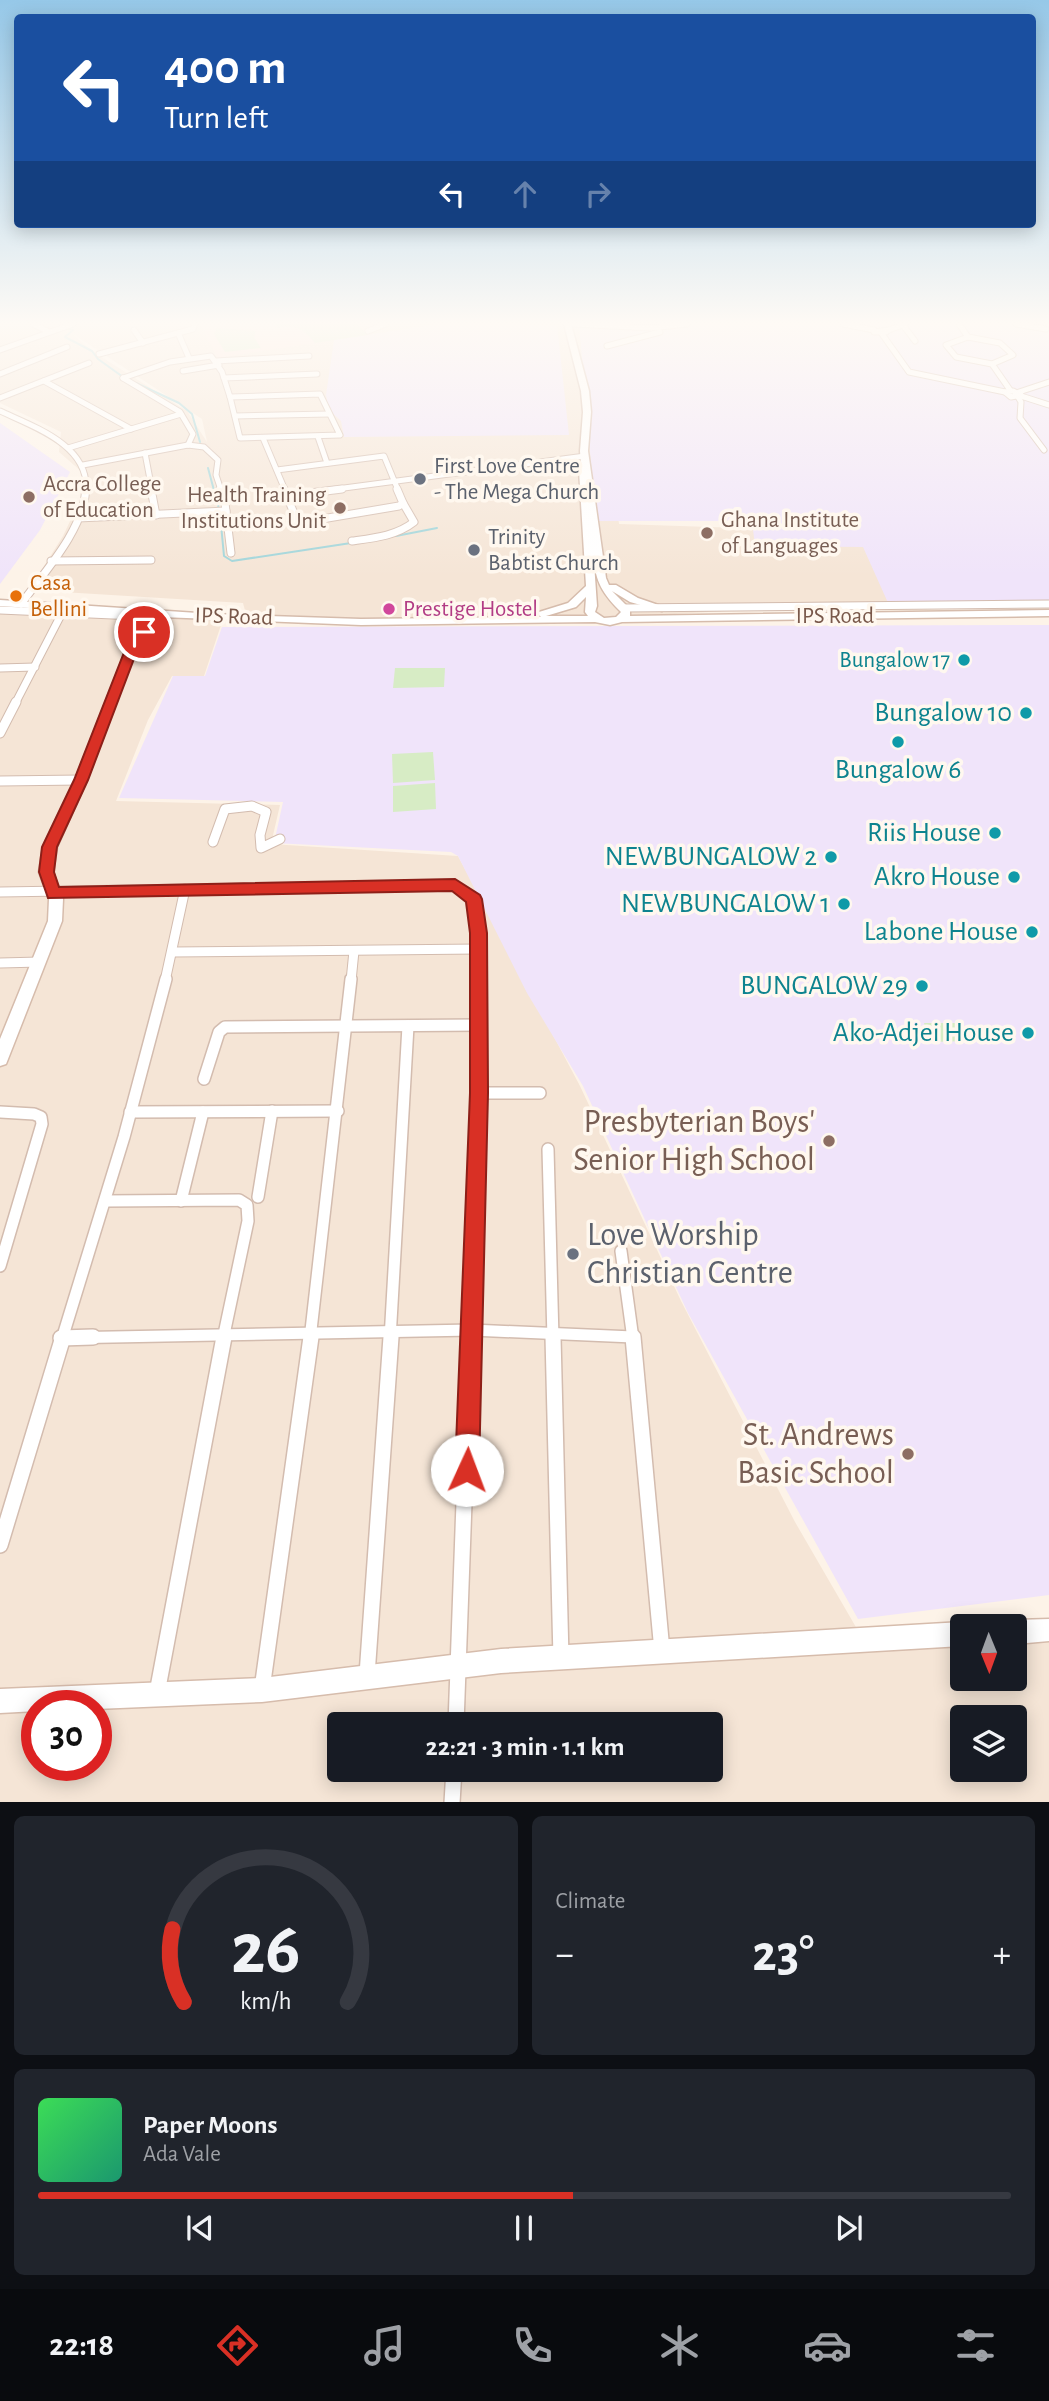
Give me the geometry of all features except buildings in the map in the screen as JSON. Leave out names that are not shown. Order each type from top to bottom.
[{"type":"street","points":[[93,408],[131,429]]},
{"type":"street","points":[[172,408],[181,414],[193,434],[188,445]]},
{"type":"street","points":[[233,408],[240,438],[263,438],[340,435],[327,408]]},
{"type":"street","points":[[587,408],[583,470],[591,615],[597,619]]},
{"type":"street","points":[[1021,408],[1020,418],[1044,450]]},
{"type":"street","points":[[0,411],[68,448],[83,465],[88,487],[78,518],[21,604]]},
{"type":"street","points":[[68,448],[181,414]]},
{"type":"street","points":[[235,416],[329,414]]},
{"type":"street","points":[[318,437],[327,463]]},
{"type":"street","points":[[263,438],[298,523],[399,506],[403,503]]},
{"type":"street","points":[[83,465],[188,445],[204,447],[218,460],[216,475],[226,511],[231,553]]},
{"type":"street","points":[[145,453],[156,515]]},
{"type":"street","points":[[276,470],[384,456],[414,523],[394,534],[352,541]]},
{"type":"street","points":[[286,496],[585,459]]},
{"type":"street","points":[[585,459],[601,578],[605,589],[621,610],[1049,604]]},
{"type":"street","points":[[78,518],[226,511]]},
{"type":"street","points":[[51,561],[151,560]]},
{"type":"street","points":[[601,578],[624,596],[662,608]]},
{"type":"street","points":[[542,614],[572,605],[591,586]]},
{"type":"street","name":"IPS Road","points":[[319,619],[364,615],[542,614],[592,608],[604,601],[621,610],[1049,613]]},
{"type":"street","name":"IPS Road","points":[[0,603],[361,622],[597,619],[612,622],[621,610]]},
{"type":"street","name":"IPS Road","points":[[0,610],[135,616],[154,613]]},
{"type":"street","points":[[0,733],[62,613]]},
{"type":"street","points":[[1,1055],[55,921],[57,908],[46,872],[50,847],[81,780],[131,650],[154,613]]},
{"type":"street","points":[[0,668],[34,667]]},
{"type":"street","points":[[0,781],[81,780]]},
{"type":"street","points":[[213,842],[225,809],[252,806],[266,812],[260,835],[261,848],[280,839]]},
{"type":"street","points":[[0,891],[54,893],[455,885],[474,899],[479,949],[479,1093],[457,1712]]},
{"type":"street","points":[[0,1545],[105,1201],[173,952],[185,889]]},
{"type":"street","points":[[173,952],[479,949]]},
{"type":"street","points":[[262,1690],[311,1335],[354,951]]},
{"type":"street","points":[[0,963],[40,962]]},
{"type":"street","points":[[204,1079],[219,1032],[225,1027],[480,1025]]},
{"type":"street","points":[[368,1675],[408,1026]]},
{"type":"street","points":[[479,1093],[540,1093]]},
{"type":"street","points":[[258,1196],[272,1111]]},
{"type":"street","points":[[130,1112],[338,1111]]},
{"type":"street","points":[[0,1112],[34,1114],[41,1117],[42,1124],[0,1266]]},
{"type":"street","points":[[181,1201],[203,1112]]},
{"type":"street","points":[[548,1149],[561,1658]]},
{"type":"street","points":[[105,1201],[239,1200],[247,1205],[248,1221],[157,1693]]},
{"type":"street","points":[[621,1251],[633,1337],[662,1651]]},
{"type":"street","points":[[61,1339],[471,1330],[633,1337]]},
{"type":"street","points":[[1027,1631],[1049,1630]]},
{"type":"street","points":[[0,1701],[262,1690],[460,1665],[950,1635]]},
{"type":"street","points":[[452,1802],[453,1782]]},
{"type":"shaded area","points":[[11,408],[182,408],[207,442],[202,419],[185,408],[606,408],[619,524],[772,529],[887,540],[916,605],[743,610],[588,619],[247,618],[243,603],[29,590],[63,536],[90,479],[59,452],[61,432]]},
{"type":"shaded area","points":[[566,408],[569,435],[344,437],[341,421],[329,410]]},
{"type":"shaded area","points":[[586,408],[1049,408],[1049,605],[889,605],[863,547],[755,546],[752,521],[596,521]]},
{"type":"shaded area","name":"Accra College of Education","points":[[0,423],[70,472],[40,530],[0,584]]},
{"type":"shaded area","points":[[0,605],[223,619],[204,676],[172,676],[148,720],[116,801],[280,805],[271,844],[458,856],[580,1086],[681,1301],[795,1522],[864,1641],[950,1637],[950,1691],[1027,1691],[1027,1633],[1049,1632],[1049,1802],[0,1802]]},
{"type":"shaded area","name":"Presbyterian Boys' Senior High School","points":[[1049,625],[1049,1595],[858,1619],[688,1313],[583,1086],[527,993],[458,856],[451,852],[274,843],[283,802],[119,798],[173,676],[205,676],[222,627]]},
{"type":"green space","points":[[395,668],[445,668],[444,687],[393,688]]},
{"type":"green space","points":[[433,752],[435,780],[393,783],[392,754]]},
{"type":"green space","points":[[435,783],[436,809],[393,812],[393,786]]},
{"type":"green space","points":[[924,1023],[963,1023],[969,1041],[930,1042]]},
{"type":"waterway","points":[[185,408],[192,414],[200,442]]},
{"type":"waterway","points":[[208,468],[219,509]]},
{"type":"waterway","points":[[220,514],[224,556],[232,561],[351,543]]},
{"type":"waterway","points":[[396,536],[437,528]]},
{"type":"place","name":"First Love Centre - The Mega Church","points":[[420,479]]},
{"type":"place","name":"Accra College of Education","points":[[29,497]]},
{"type":"place","name":"Health Training Institutions Unit","points":[[340,508]]},
{"type":"place","name":"Ghana Institute of Languages","points":[[707,533]]},
{"type":"place","name":"Trinity Babtist Church","points":[[474,550]]},
{"type":"place","name":"Casa Bellini","points":[[16,596]]},
{"type":"place","name":"Prestige Hostel","points":[[389,609]]},
{"type":"place","name":"Bungalow 17","points":[[964,660]]},
{"type":"place","name":"Bungalow 10","points":[[1026,713]]},
{"type":"place","name":"Bungalow 6","points":[[898,742]]},
{"type":"place","name":"Riis House","points":[[995,833]]},
{"type":"place","name":"NEWBUNGALOW 2","points":[[831,857]]},
{"type":"place","name":"Akro House","points":[[1014,877]]},
{"type":"place","name":"NEWBUNGALOW 1","points":[[844,904]]},
{"type":"place","name":"Labone House","points":[[1032,932]]},
{"type":"place","name":"BUNGALOW 29","points":[[922,986]]},
{"type":"place","name":"Ako-Adjei House","points":[[1028,1033]]},
{"type":"place","name":"Presbyterian Boys' Senior High School","points":[[829,1141]]},
{"type":"place","name":"Love Worship Christian Centre","points":[[573,1254]]},
{"type":"place","name":"St. Andrews Basic School","points":[[908,1454]]},
{"type":"route","points":[[144,632],[131,650],[81,780],[50,847],[46,872],[54,893],[455,885],[474,899],[478,933],[480,1025],[467,1470]]}]
